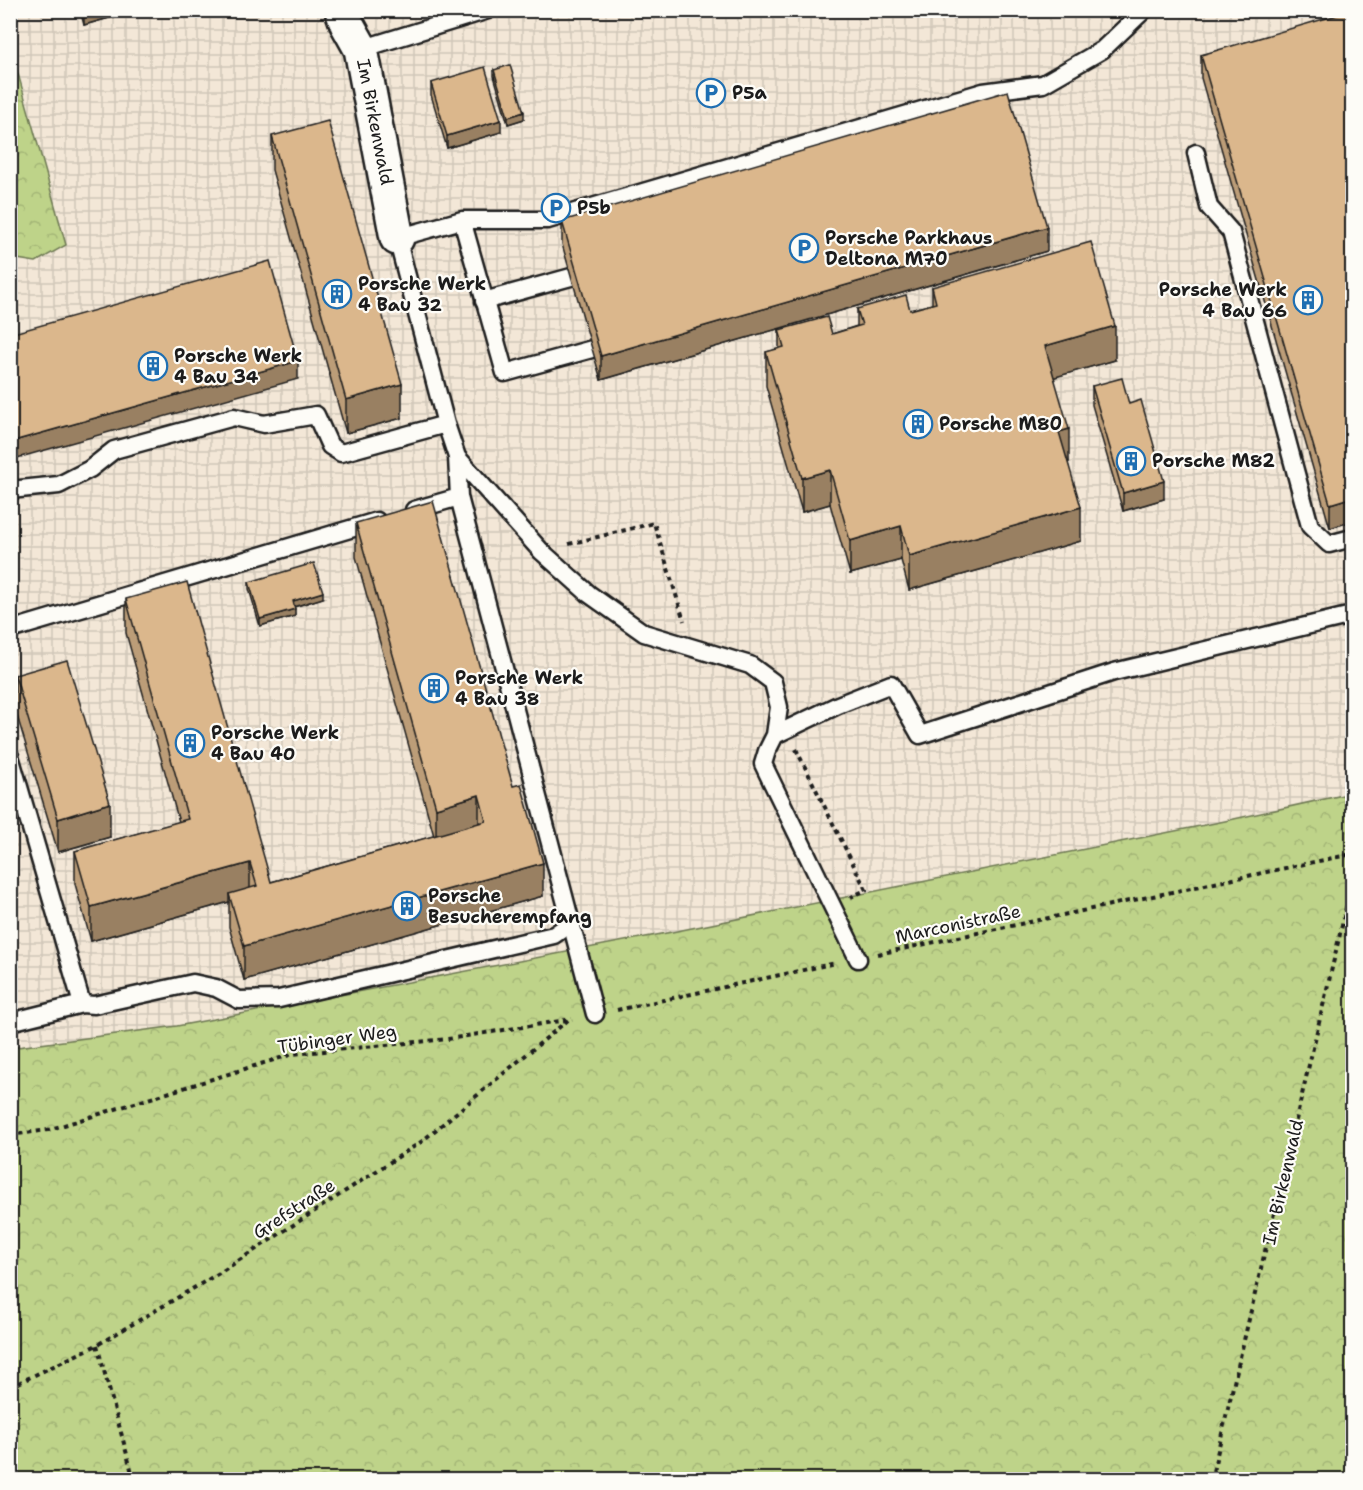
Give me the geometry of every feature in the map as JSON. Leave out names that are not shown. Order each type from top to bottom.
[{"type":"street","name":"Im Birkenwald","points":[[342,10],[361,49],[397,238]]},
{"type":"lane","points":[[361,49],[488,10]]},
{"type":"lane","points":[[595,1014],[459,497],[457,457],[446,424],[397,238],[462,219],[548,220],[983,92],[1043,84],[1102,50],[1144,10]]},
{"type":"lane","points":[[1196,153],[1209,207],[1231,232],[1310,526],[1329,544],[1353,538]]},
{"type":"lane","points":[[462,219],[504,373],[592,349]]},
{"type":"lane","points":[[484,301],[571,277]]},
{"type":"lane","points":[[10,490],[59,485],[90,469],[114,450],[234,417],[264,424],[316,415],[330,446],[340,453],[446,424]]},
{"type":"lane","points":[[457,457],[541,551],[590,594],[644,633],[750,665],[773,682],[779,708],[781,732]]},
{"type":"lane","points":[[10,630],[459,497]]},
{"type":"lane","points":[[858,959],[764,764],[767,751],[781,732],[838,705],[891,684],[920,735],[1114,672],[1353,615]]},
{"type":"lane","points":[[10,756],[82,1004]]},
{"type":"lane","points":[[10,1022],[82,1004],[94,1005],[193,983],[216,988],[239,1000],[279,999],[554,935],[571,923]]},
{"type":"path","points":[[541,551],[654,523],[692,648]]},
{"type":"path","points":[[781,732],[866,890]]},
{"type":"path","name":"Marconistraße","points":[[569,1020],[1353,854]]},
{"type":"path","name":"Im Birkenwald","points":[[1211,1479],[1353,883]]},
{"type":"path","name":"Tübinger Weg","points":[[10,1135],[48,1130],[293,1054],[448,1039],[569,1020]]},
{"type":"path","name":"Grefstraße","points":[[10,1387],[97,1345],[221,1272],[421,1142],[569,1020]]},
{"type":"path","points":[[97,1345],[134,1479]]},
{"type":"shaded area","points":[[10,11],[1352,11],[1352,793],[1225,821],[672,932],[177,1026],[11,1048],[11,258],[36,262],[66,245],[11,45]]},
{"type":"green space","points":[[10,45],[66,245],[36,262],[11,258]]},
{"type":"green space","points":[[1352,793],[1352,1479],[11,1479],[10,1048],[177,1026],[672,932],[1225,821]]},
{"type":"building","name":"Porsche Werk 4 Bau 66","points":[[1351,11],[1353,16],[1353,497],[1330,504],[1201,55]]},
{"type":"building","points":[[510,65],[524,112],[508,117],[494,70]]},
{"type":"building","points":[[485,67],[501,120],[447,136],[431,83]]},
{"type":"building","name":"Porsche Parkhaus Deltona M70","points":[[1008,91],[1047,227],[601,356],[562,221]]},
{"type":"building","name":"Porsche Werk 4 Bau 32","points":[[328,121],[402,384],[346,400],[272,136]]},
{"type":"building","name":"Porsche M80","points":[[1091,242],[1115,326],[1045,346],[1069,429],[1059,432],[1081,507],[909,556],[901,526],[850,541],[830,470],[802,478],[766,352],[784,347],[779,330],[827,317],[832,334],[862,325],[857,309],[906,295],[910,310],[936,303],[932,287]]},
{"type":"building","name":"Porsche Werk 4 Bau 34","points":[[270,261],[298,361],[10,442],[10,334]]},
{"type":"building","name":"Porsche M82","points":[[1122,378],[1129,404],[1141,400],[1164,481],[1123,493],[1092,386]]},
{"type":"building","points":[[433,501],[513,786],[521,784],[543,863],[244,946],[229,894],[257,886],[250,863],[91,907],[75,851],[188,819],[126,599],[187,582],[271,882],[486,821],[479,795],[436,808],[356,523]]},
{"type":"building","points":[[314,563],[323,592],[293,601],[295,609],[260,619],[249,582]]},
{"type":"building","points":[[67,660],[110,803],[58,819],[15,675]]},
{"type":"place","name":"P5a","points":[[711,93]]},
{"type":"place","name":"P5b","points":[[556,208]]},
{"type":"place","name":"Porsche Parkhaus Deltona M70","points":[[804,248]]},
{"type":"place","name":"Porsche Werk 4 Bau 32","points":[[337,294]]},
{"type":"place","name":"Porsche Werk 4 Bau 66","points":[[1308,300]]},
{"type":"place","name":"Porsche Werk 4 Bau 34","points":[[153,366]]},
{"type":"place","name":"Porsche M80","points":[[918,424]]},
{"type":"place","name":"Porsche M82","points":[[1131,461]]},
{"type":"place","name":"Porsche Werk 4 Bau 38","points":[[434,688]]},
{"type":"place","name":"Porsche Werk 4 Bau 40","points":[[190,743]]},
{"type":"place","name":"Porsche Besucherempfang","points":[[407,906]]}]
